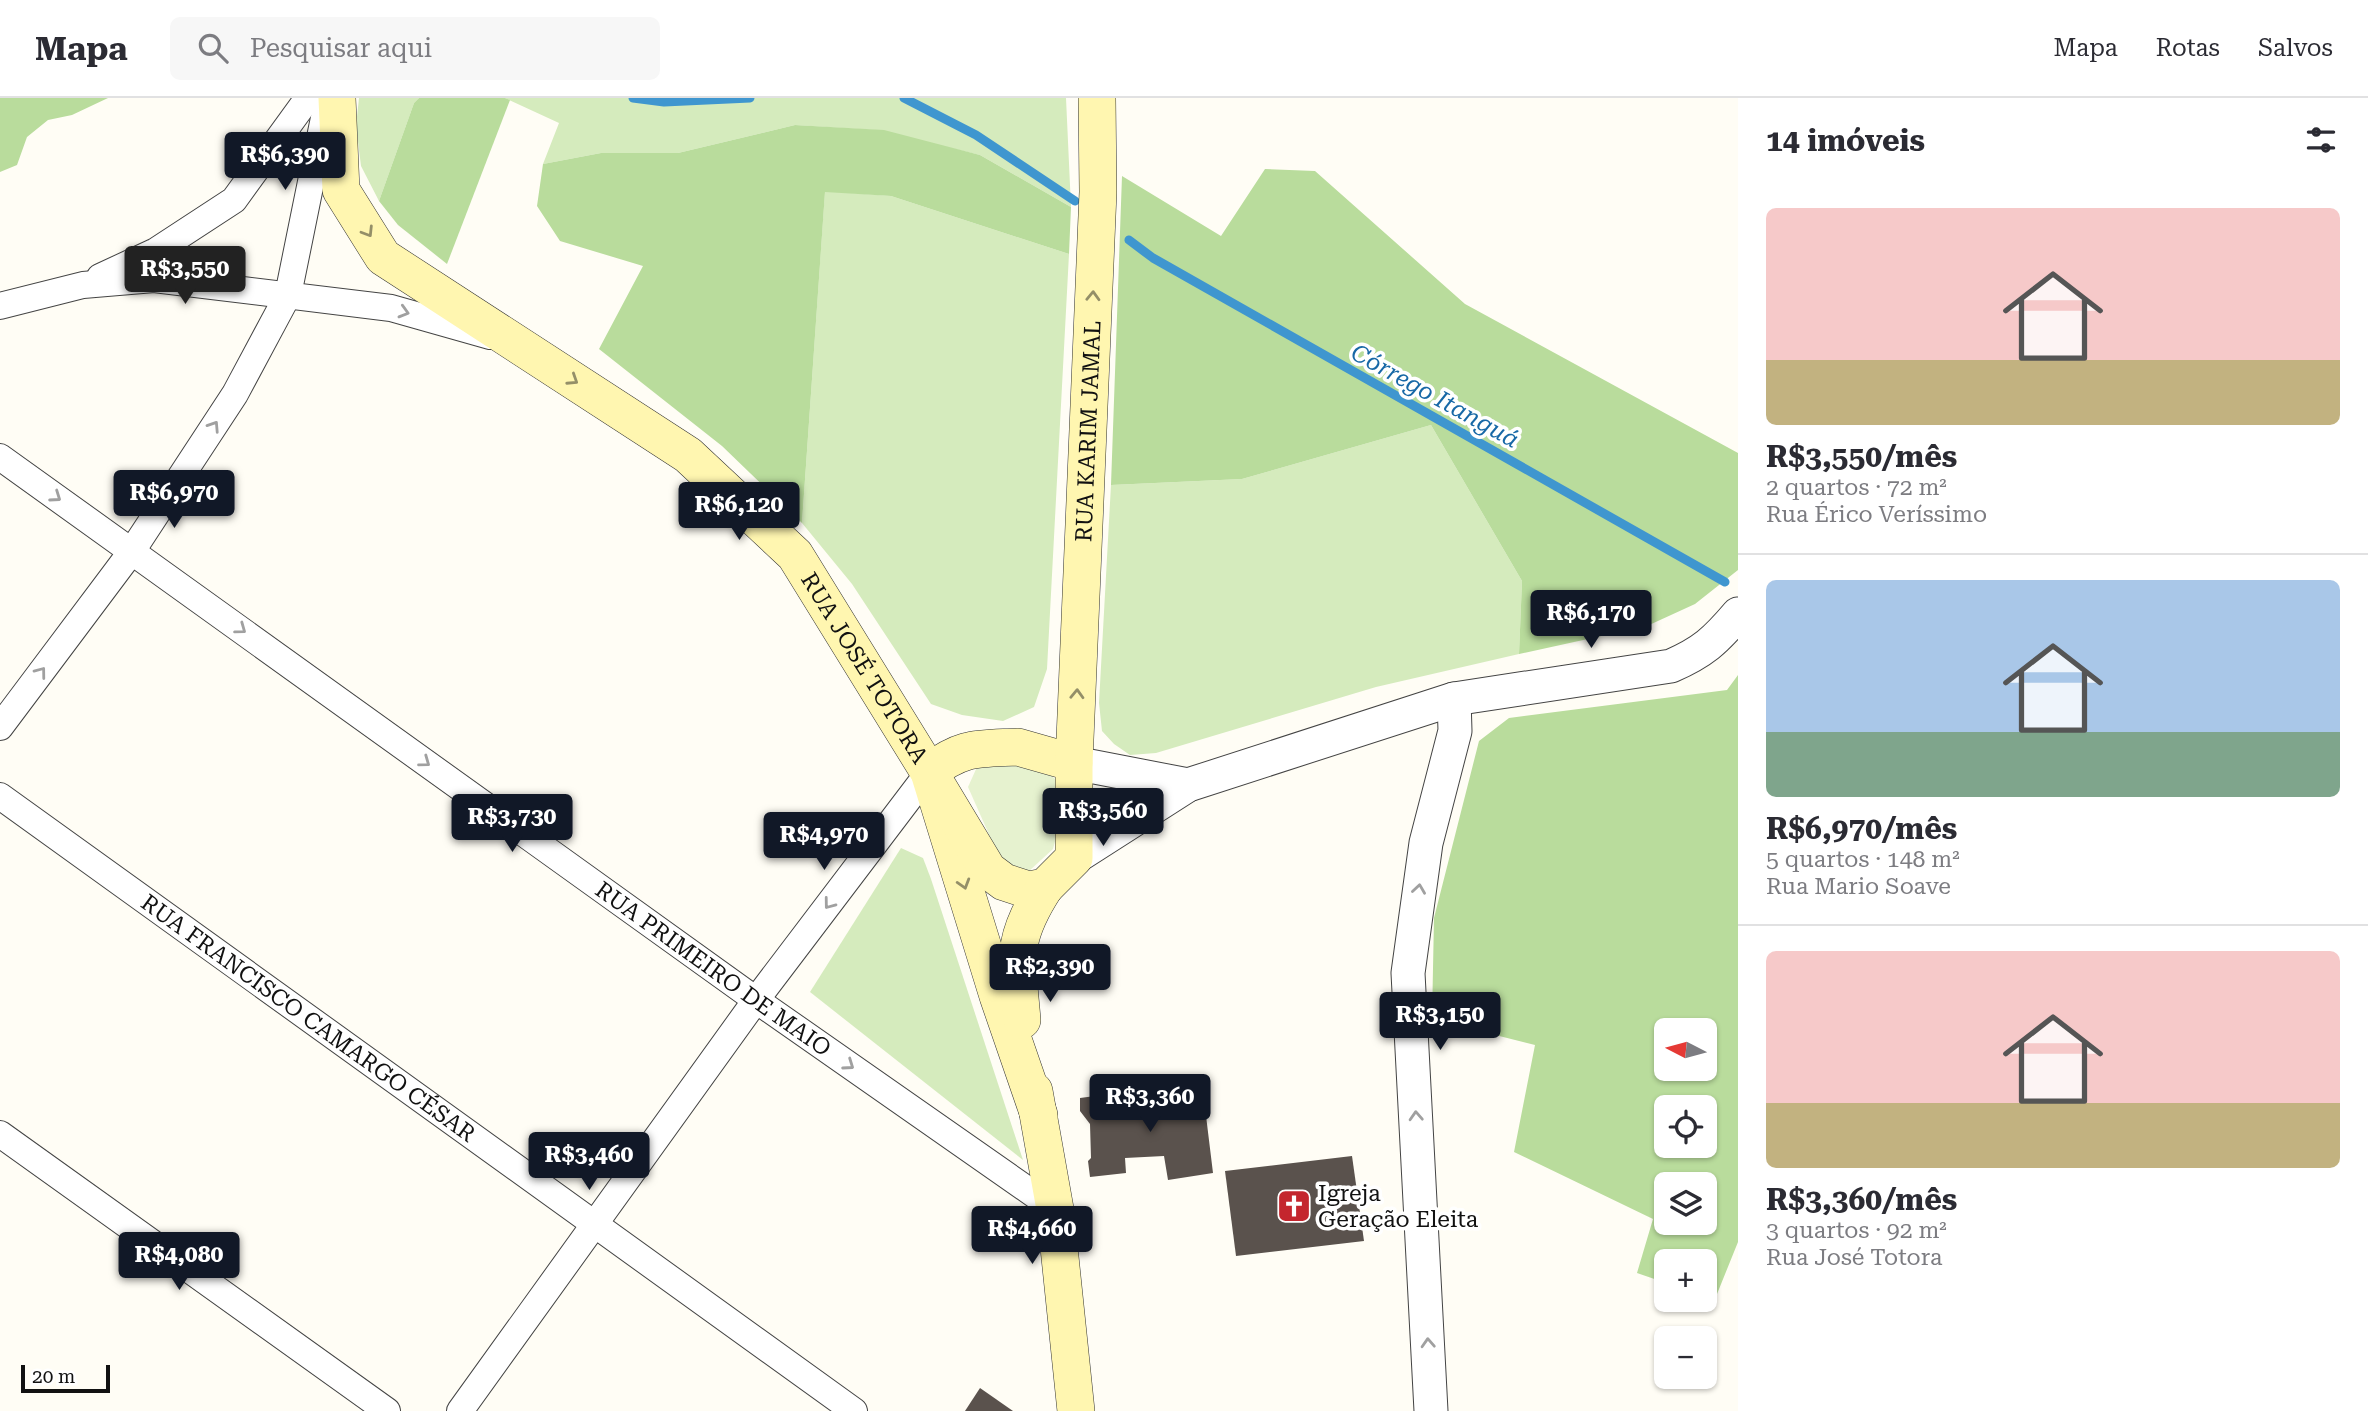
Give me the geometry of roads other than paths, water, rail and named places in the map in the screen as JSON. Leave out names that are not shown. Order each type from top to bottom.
[{"type":"main road","name":"RUA JOSÉ TOTORA","points":[[337,98],[341,190],[383,257],[688,455],[794,555],[929,772],[998,996],[1039,1115]]},
{"type":"main road","name":"RUA KARIM JAMAL","points":[[1074,858],[1074,763],[1098,192],[1097,98]]},
{"type":"main road","points":[[1045,887],[1029,890],[1015,887],[988,870],[929,772],[950,756],[973,749],[1018,747],[1074,763]]},
{"type":"main road","name":"RUA JOSÉ TOTORA","points":[[1074,858],[1045,887],[1027,917],[1019,938],[1017,954],[1023,1030],[1055,1209],[1076,1411]]},
{"type":"street","points":[[0,306],[83,285],[156,251],[234,200],[308,98]]},
{"type":"street","points":[[0,727],[132,551],[235,394],[288,295],[328,98]]},
{"type":"street","name":"RUA JOSÉ TOTORA","points":[[83,285],[154,279],[391,308],[516,343]]},
{"type":"street","name":"RUA PRIMEIRO DE MAIO","points":[[0,457],[756,1000],[1055,1209]]},
{"type":"street","points":[[1074,858],[1188,785],[1454,699],[1671,666],[1699,653],[1720,635],[1738,614]]},
{"type":"street","points":[[1431,1411],[1409,973],[1426,843],[1455,731],[1454,699]]},
{"type":"street","points":[[1074,763],[1188,785]]},
{"type":"street","points":[[460,1411],[756,1000],[929,772]]},
{"type":"street","name":"RUA FRANCISCO CAMARGO CÉSAR","points":[[0,796],[854,1411]]},
{"type":"street","points":[[0,1134],[387,1411]]},
{"type":"waterway","name":"Córrego Itanguá","points":[[633,98],[664,102],[750,98]]},
{"type":"waterway","name":"Córrego Itanguá","points":[[904,98],[976,135],[1075,201]]},
{"type":"waterway","name":"Córrego Itanguá","points":[[1129,240],[1153,258],[1725,582]]},
{"type":"place","name":"Igreja Geração Eleita","points":[[1294,1206]]}]
